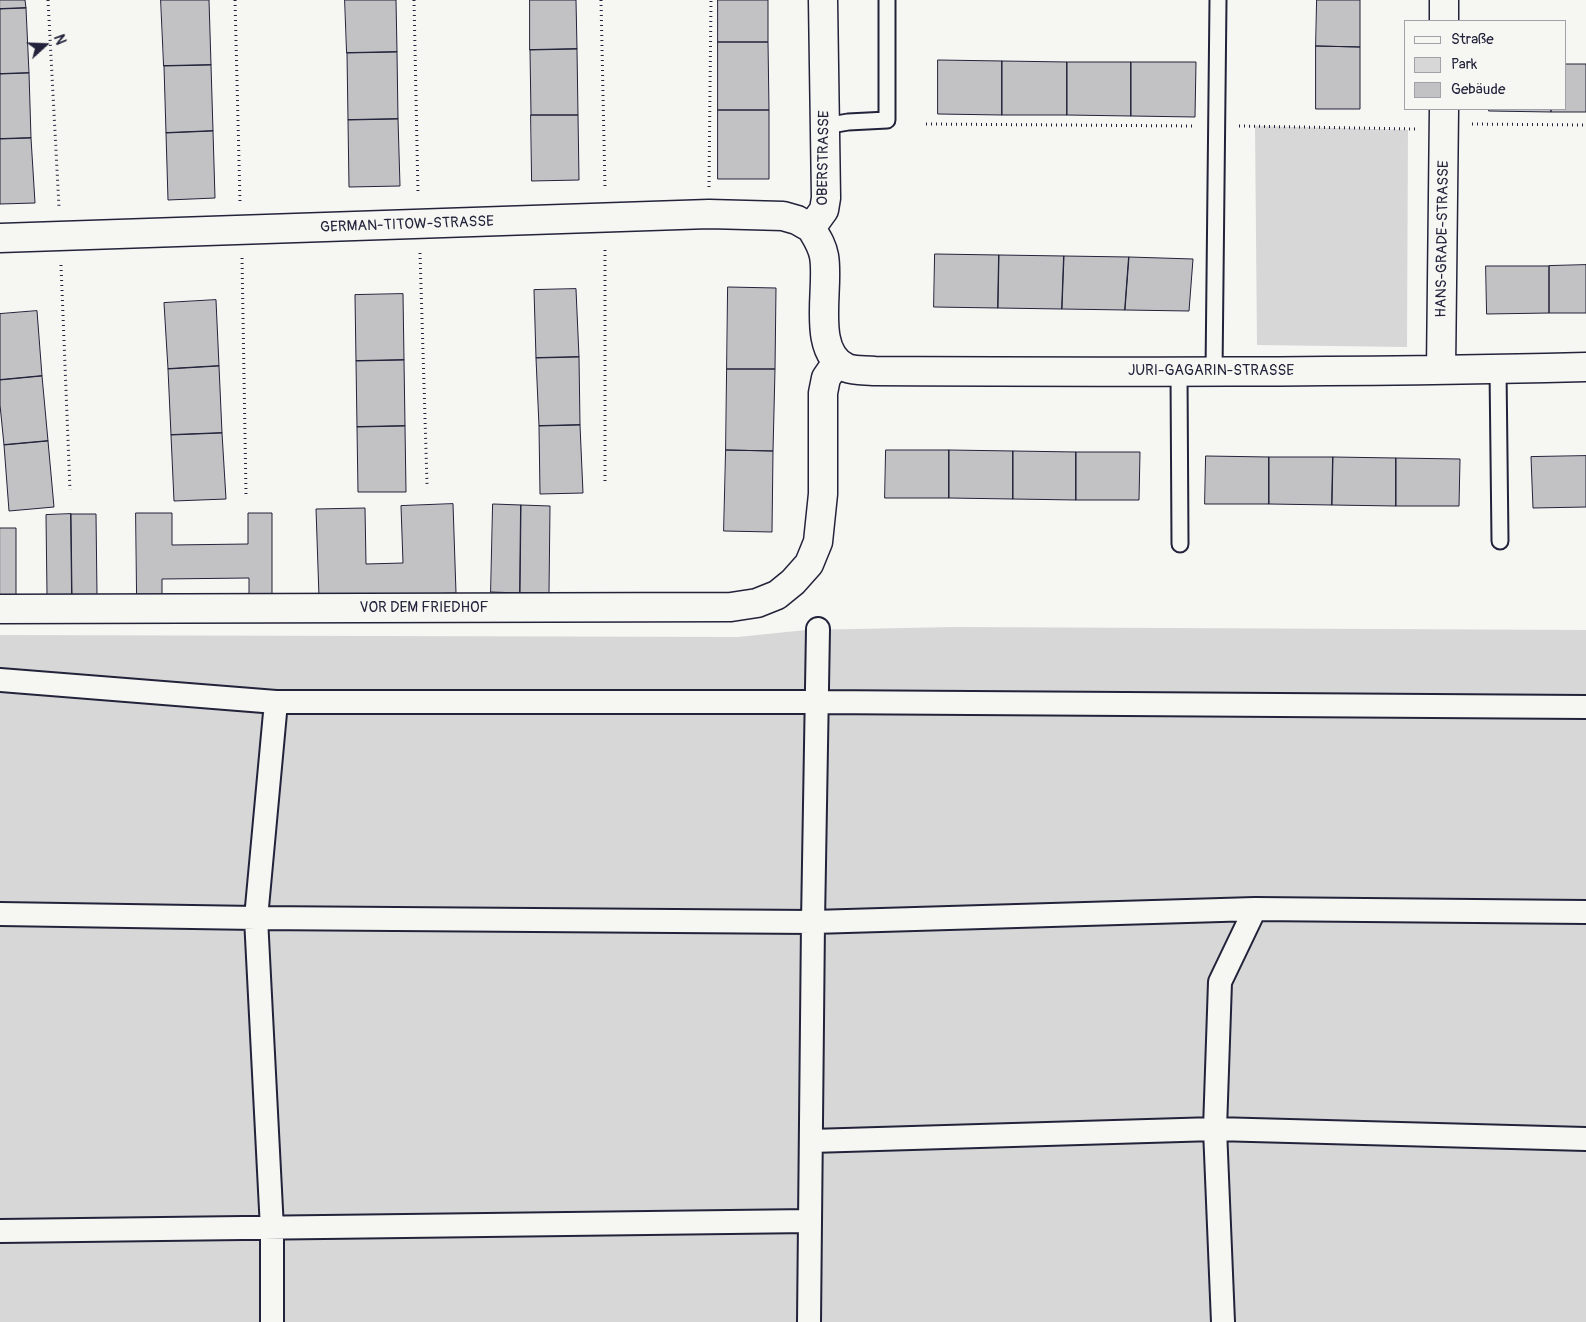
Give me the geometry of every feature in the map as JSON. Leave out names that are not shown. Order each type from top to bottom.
[{"type":"street","name":"OBERSTRASSE","points":[[811,228],[824,210],[826,198],[823,0]]},
{"type":"street","points":[[1444,0],[1444,20]]},
{"type":"street","name":"HANS-GRADE-STRASSE","points":[[1441,370],[1444,121]]},
{"type":"street","name":"GERMAN-TITOW-STRASSE","points":[[0,238],[708,214],[783,216],[797,220],[811,228]]},
{"type":"street","points":[[811,228],[820,241],[824,258],[825,332],[829,349],[837,362]]},
{"type":"street","name":"JURI-GAGARIN-STRASSE","points":[[837,362],[849,369],[874,371],[1214,372],[1441,370],[1586,366]]},
{"type":"street","name":"VOR DEM FRIEDHOF","points":[[0,609],[731,607],[757,603],[777,594],[792,582],[809,564],[818,542],[823,494],[823,393],[826,378],[837,362]]},
{"type":"street","points":[[809,1322],[818,630]]},
{"type":"street","points":[[0,680],[276,702],[817,702],[1586,706]]},
{"type":"street","points":[[272,1322],[272,1229],[256,918],[276,702]]},
{"type":"street","points":[[1223,1322],[1215,1129],[1220,982],[1255,909]]},
{"type":"street","points":[[0,914],[813,922],[1255,909],[1586,912]]},
{"type":"street","points":[[811,1141],[1215,1129],[1586,1139]]},
{"type":"street","points":[[0,1231],[810,1221]]},
{"type":"lane","points":[[825,126],[848,122],[887,120],[887,0]]},
{"type":"lane","points":[[1214,372],[1218,0]]},
{"type":"lane","points":[[1498,369],[1500,541]]},
{"type":"lane","points":[[1179,372],[1180,544]]},
{"type":"path","points":[[708,214],[711,0]]},
{"type":"path","points":[[926,124],[1216,126],[1444,121],[1586,125]]},
{"type":"green space","points":[[1255,126],[1408,130],[1407,347],[1257,345]]},
{"type":"green space","points":[[954,627],[1586,630],[1586,1322],[0,1322],[0,635],[738,637],[806,630]]},
{"type":"building","points":[[0,0],[25,0],[26,8],[0,9]]},
{"type":"building","points":[[161,0],[209,0],[211,65],[164,66]]},
{"type":"building","points":[[345,0],[396,0],[397,52],[347,53]]},
{"type":"building","points":[[530,0],[576,0],[577,49],[530,50]]},
{"type":"building","points":[[718,0],[768,0],[768,42],[718,42]]},
{"type":"building","points":[[1317,0],[1360,0],[1360,47],[1316,46]]},
{"type":"building","points":[[26,8],[29,73],[0,74],[0,9]]},
{"type":"building","points":[[718,42],[768,42],[769,110],[718,110]]},
{"type":"building","points":[[1316,46],[1360,47],[1360,109],[1316,109]]},
{"type":"building","points":[[577,49],[578,115],[531,115],[530,50]]},
{"type":"building","points":[[397,52],[398,119],[348,120],[347,53]]},
{"type":"building","points":[[938,60],[1002,61],[1002,115],[938,114]]},
{"type":"building","points":[[1002,61],[1067,62],[1067,115],[1002,115]]},
{"type":"building","points":[[1067,62],[1131,62],[1131,116],[1067,115]]},
{"type":"building","points":[[1131,62],[1196,62],[1195,117],[1131,116]]},
{"type":"building","points":[[1566,64],[1586,64],[1586,112],[1551,112],[1551,110],[1566,110]]},
{"type":"building","points":[[211,65],[213,131],[166,133],[164,66]]},
{"type":"building","points":[[29,73],[31,138],[0,139],[0,74]]},
{"type":"building","points":[[718,110],[769,110],[769,179],[718,179]]},
{"type":"building","points":[[1551,110],[1551,112],[1489,111]]},
{"type":"building","points":[[531,115],[578,115],[579,180],[532,181]]},
{"type":"building","points":[[398,119],[400,186],[349,187],[348,120]]},
{"type":"building","points":[[213,131],[215,198],[168,200],[166,133]]},
{"type":"building","points":[[31,138],[35,203],[0,204],[0,139]]},
{"type":"building","points":[[935,254],[999,255],[998,308],[934,307]]},
{"type":"building","points":[[999,255],[1064,256],[1062,309],[998,308]]},
{"type":"building","points":[[1064,256],[1129,257],[1125,310],[1062,309]]},
{"type":"building","points":[[1129,257],[1193,259],[1189,311],[1125,310]]},
{"type":"building","points":[[1586,265],[1586,313],[1549,313],[1549,266]]},
{"type":"building","points":[[1486,266],[1549,266],[1549,313],[1487,314]]},
{"type":"building","points":[[728,287],[776,288],[775,369],[727,369]]},
{"type":"building","points":[[576,289],[579,357],[536,358],[534,290]]},
{"type":"building","points":[[403,294],[404,360],[356,361],[355,295]]},
{"type":"building","points":[[216,300],[219,366],[168,369],[164,303]]},
{"type":"building","points":[[37,311],[42,376],[0,380],[0,314]]},
{"type":"building","points":[[579,357],[580,425],[539,426],[536,358]]},
{"type":"building","points":[[404,360],[405,426],[357,427],[356,361]]},
{"type":"building","points":[[219,366],[222,433],[171,435],[168,369]]},
{"type":"building","points":[[727,369],[775,369],[773,451],[726,450]]},
{"type":"building","points":[[42,376],[48,441],[4,445],[0,405],[0,380]]},
{"type":"building","points":[[580,425],[583,493],[540,494],[539,426]]},
{"type":"building","points":[[405,426],[406,492],[358,492],[357,427]]},
{"type":"building","points":[[222,433],[226,499],[174,501],[171,435]]},
{"type":"building","points":[[48,441],[54,507],[9,511],[4,445]]},
{"type":"building","points":[[726,450],[773,451],[772,532],[724,531]]},
{"type":"building","points":[[886,450],[949,450],[949,498],[885,498]]},
{"type":"building","points":[[949,450],[1013,451],[1013,499],[949,498]]},
{"type":"building","points":[[1013,451],[1076,452],[1076,500],[1013,499]]},
{"type":"building","points":[[1076,452],[1140,452],[1139,500],[1076,500]]},
{"type":"building","points":[[1206,456],[1269,457],[1269,504],[1205,504]]},
{"type":"building","points":[[1586,456],[1586,507],[1533,508],[1531,457]]},
{"type":"building","points":[[1269,457],[1333,457],[1332,505],[1269,504]]},
{"type":"building","points":[[1333,457],[1396,458],[1396,506],[1332,505]]},
{"type":"building","points":[[1396,458],[1460,459],[1459,506],[1396,506]]},
{"type":"building","points":[[453,504],[456,593],[319,597],[316,509],[365,508],[366,564],[403,563],[401,506]]},
{"type":"building","points":[[493,504],[521,505],[520,593],[491,592]]},
{"type":"building","points":[[521,505],[550,506],[549,593],[520,593]]},
{"type":"building","points":[[136,513],[172,513],[172,545],[248,544],[248,513],[272,513],[272,598],[249,598],[249,578],[162,579],[162,598],[137,598]]},
{"type":"building","points":[[71,514],[96,514],[97,595],[72,595]]},
{"type":"building","points":[[71,514],[72,595],[47,595],[46,515]]},
{"type":"building","points":[[0,528],[16,528],[16,595],[0,595]]}]
